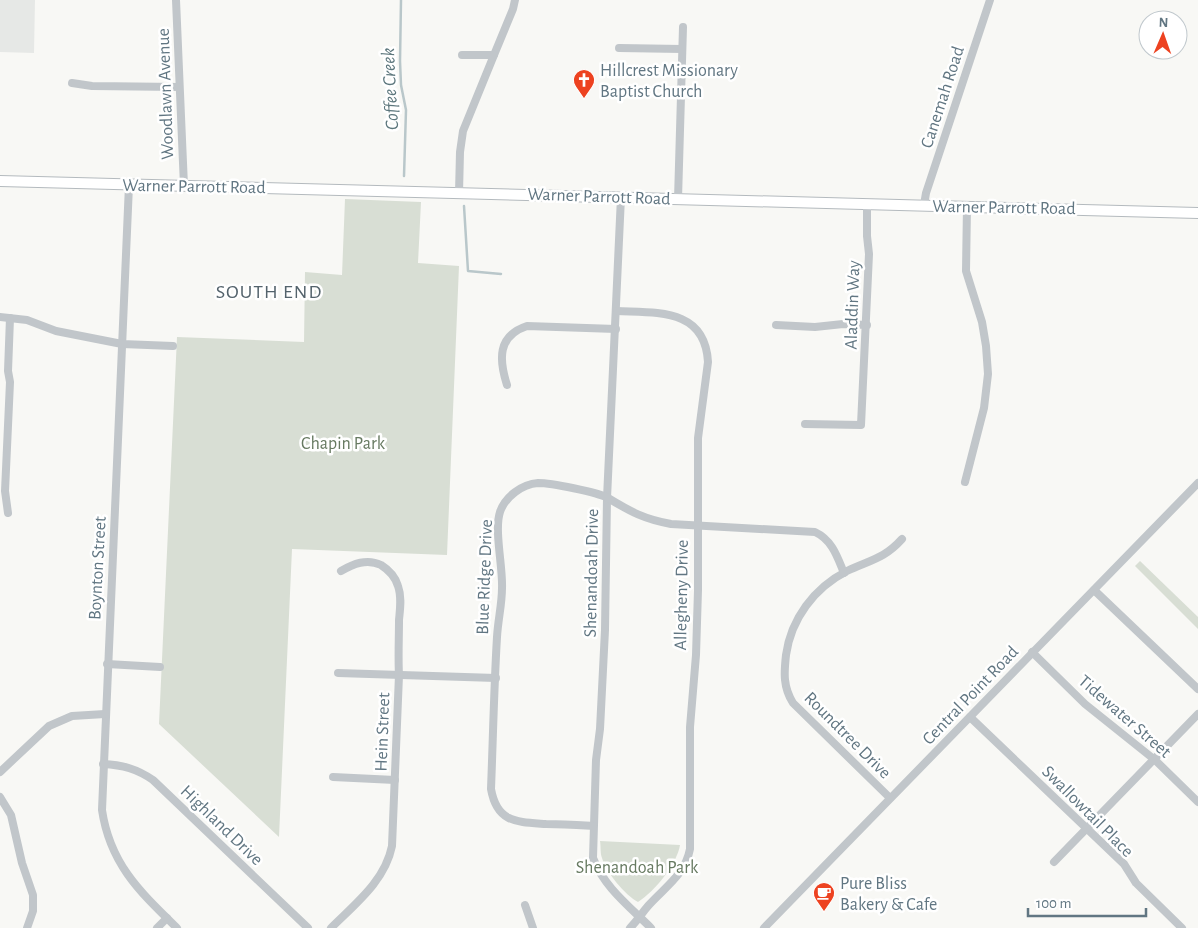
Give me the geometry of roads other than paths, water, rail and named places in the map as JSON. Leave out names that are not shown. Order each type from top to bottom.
[{"type":"main road","name":"Warner Parrott Road","points":[[0,182],[1198,213]]},
{"type":"street","name":"Woodlawn Avenue","points":[[176,0],[184,186]]},
{"type":"street","points":[[459,193],[460,152],[463,130],[515,0]]},
{"type":"street","name":"Canemah Road","points":[[924,205],[926,193],[990,0]]},
{"type":"street","points":[[678,199],[683,27]]},
{"type":"street","points":[[619,48],[682,49]]},
{"type":"street","points":[[462,55],[494,55]]},
{"type":"street","points":[[72,83],[92,86],[179,87]]},
{"type":"street","name":"Boynton Street","points":[[129,185],[102,810],[112,848],[127,876],[177,928]]},
{"type":"street","name":"Shenandoah Drive","points":[[621,197],[607,498],[605,630],[593,826],[593,858],[598,872],[607,885],[651,928]]},
{"type":"street","name":"Aladdin Way","points":[[804,424],[862,425],[869,254],[867,203]]},
{"type":"street","points":[[965,482],[984,408],[988,374],[982,322],[966,271],[967,206]]},
{"type":"street","name":"Allegheny Drive","points":[[617,311],[678,316],[694,327],[705,344],[708,362],[698,438],[696,655],[690,736],[690,848],[679,876],[647,907],[630,928]]},
{"type":"street","points":[[0,317],[35,322],[56,331],[122,344],[173,346]]},
{"type":"street","points":[[8,513],[6,491],[10,318]]},
{"type":"street","points":[[776,325],[815,327],[843,324],[866,325]]},
{"type":"street","points":[[507,386],[502,370],[503,346],[511,334],[518,329],[527,326],[616,329]]},
{"type":"street","name":"Central Point Road","points":[[764,928],[1198,483]]},
{"type":"street","name":"Blue Ridge Drive","points":[[593,826],[518,822],[506,816],[497,807],[493,798],[491,789],[497,637],[502,586],[499,524],[500,513],[504,503],[515,492],[528,485],[538,484],[607,498],[627,510],[648,519],[671,524],[815,532],[824,536],[830,543],[844,573]]},
{"type":"street","name":"Roundtree Drive","points":[[890,798],[793,703],[785,687],[785,668],[788,642],[798,617],[819,591],[844,573],[892,551],[902,539]]},
{"type":"street","name":"Hein Street","points":[[331,928],[378,879],[390,858],[399,675],[400,599],[394,576],[388,569],[378,564],[367,562],[352,564],[341,571]]},
{"type":"street","points":[[1094,590],[1198,689]]},
{"type":"street","name":"Tidewater Street","points":[[1032,652],[1085,704],[1155,760],[1198,802]]},
{"type":"street","points":[[108,664],[160,667]]},
{"type":"street","points":[[338,673],[496,678]]},
{"type":"street","points":[[0,772],[37,736],[59,720],[72,716],[105,714]]},
{"type":"street","points":[[1054,862],[1198,714]]},
{"type":"street","name":"Swallowtail Place","points":[[970,717],[1124,864],[1136,883],[1182,928]]},
{"type":"street","name":"Highland Drive","points":[[103,764],[118,765],[138,770],[153,780],[308,928]]},
{"type":"street","points":[[332,777],[395,780]]},
{"type":"street","points":[[0,797],[11,815],[22,863],[33,895],[33,911],[27,928]]},
{"type":"street","points":[[525,905],[533,928]]},
{"type":"street","points":[[158,928],[167,918]]},
{"type":"waterway","name":"Coffee Creek","points":[[401,0],[401,85],[406,110],[404,176]]},
{"type":"waterway","name":"Coffee Creek","points":[[464,206],[468,271],[501,274]]},
{"type":"place","name":"Hillcrest Missionary Baptist Church","points":[[584,99]]},
{"type":"place","name":"Pure Bliss Bakery & Cafe","points":[[824,912]]},
{"type":"district","name":"SOUTH END","points":[[269,291]]},
{"type":"park label","name":"Chapin Park","points":[[343,443]]},
{"type":"park label","name":"Shenandoah Park","points":[[637,867]]}]
